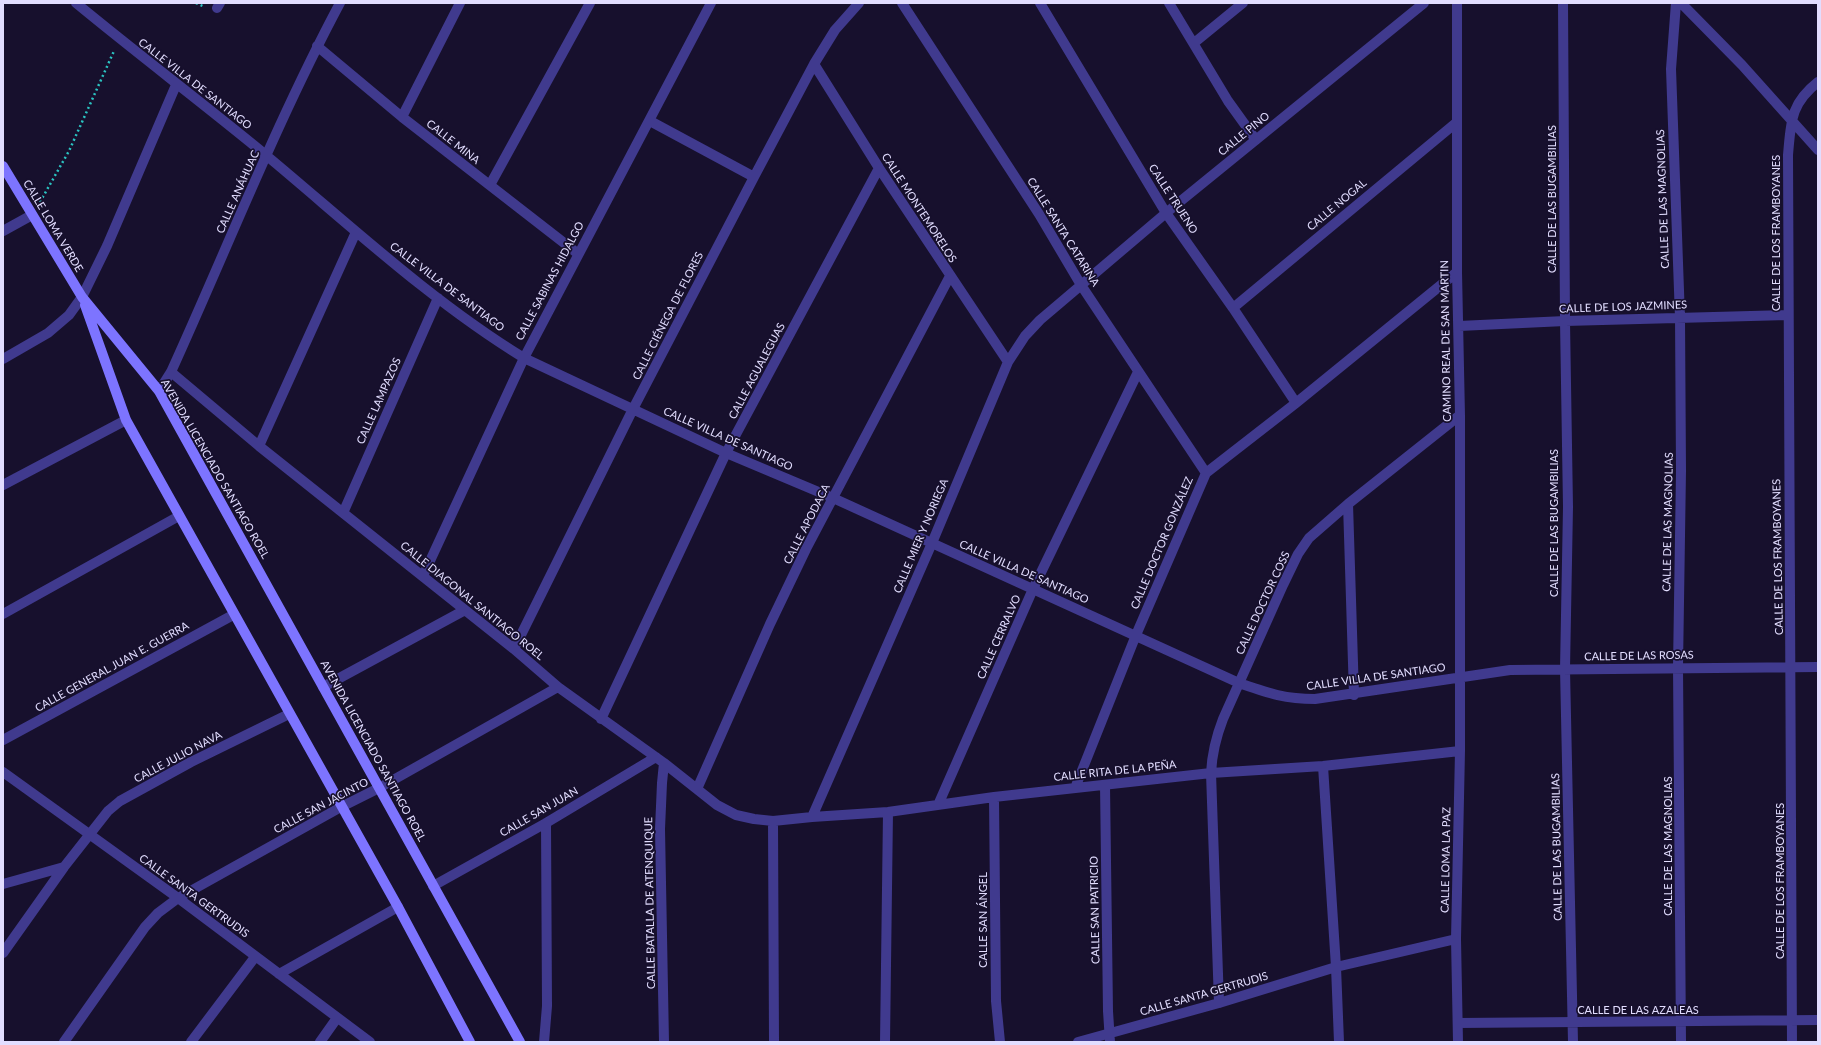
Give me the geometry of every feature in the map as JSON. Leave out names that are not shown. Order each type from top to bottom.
[{"type":"street","name":"CALLE VILLA DE SANTIAGO","points":[[76,3],[120,40],[266,156],[356,232],[438,298],[497,341],[524,358],[726,453],[833,498],[1239,683],[1272,695],[1292,699],[1315,699],[1460,678]]},
{"type":"street","name":"CALLE ANÁHUAC","points":[[159,391],[171,372],[266,156],[317,46],[340,3]]},
{"type":"street","points":[[402,117],[460,3]]},
{"type":"street","points":[[490,185],[590,3]]},
{"type":"street","name":"CALLE SABINAS HIDALGO","points":[[423,576],[524,358],[577,254],[650,121],[711,3]]},
{"type":"street","name":"CALLE CIÉNEGA DE FLORES","points":[[514,649],[633,409],[814,64],[835,30],[859,3]]},
{"type":"street","name":"CALLE SANTA CATARINA","points":[[902,3],[1038,214],[1081,285],[1206,473]]},
{"type":"street","name":"CALLE TRUENO","points":[[1040,3],[1166,213],[1233,308],[1296,403]]},
{"type":"street","points":[[1169,3],[1228,101],[1256,140]]},
{"type":"street","points":[[1194,43],[1243,3]]},
{"type":"street","name":"CALLE PINO","points":[[1081,285],[1166,213],[1424,3]]},
{"type":"street","name":"CAMINO REAL DE SAN MARTIN","points":[[1456,3],[1457,272],[1460,415],[1460,678]]},
{"type":"street","name":"CALLE DE LAS BUGAMBILIAS","points":[[1563,3],[1564,321],[1568,507],[1565,669],[1573,1042]]},
{"type":"street","name":"CALLE DE LAS MAGNOLIAS","points":[[1676,3],[1671,69],[1680,318],[1681,470],[1678,667],[1680,1042]]},
{"type":"street","points":[[1681,3],[1791,118],[1818,150]]},
{"type":"street","name":"CALLE MINA","points":[[317,46],[402,117],[577,254]]},
{"type":"street","name":"CALLE MONTEMORELOS","points":[[814,64],[879,168],[1008,362]]},
{"type":"street","name":"CALLE DE LOS FRAMBOYANES","points":[[1792,1042],[1788,155],[1791,118],[1801,99],[1818,82]]},
{"type":"street","points":[[3,359],[48,333],[69,315],[82,297],[107,246],[176,85]]},
{"type":"street","points":[[650,121],[754,177]]},
{"type":"street","name":"CALLE NOGAL","points":[[1233,308],[1457,122]]},
{"type":"street","name":"CALLE LOMA VERDE","points":[[3,166],[82,297]]},
{"type":"street","name":"CALLE AGUALEGUAS","points":[[601,719],[726,453],[879,168]]},
{"type":"street","points":[[3,231],[32,215]]},
{"type":"street","points":[[259,446],[356,232]]},
{"type":"street","name":"CALLE DOCTOR GONZÁLEZ","points":[[1075,788],[1136,635],[1206,473],[1296,403],[1457,272]]},
{"type":"street","name":"CALLE APODACA","points":[[697,788],[770,624],[833,498],[950,276]]},
{"type":"street","name":"CALLE MIER Y NORIEGA","points":[[812,817],[932,543],[1008,362],[1030,331],[1081,285]]},
{"type":"street","points":[[82,297],[126,420],[233,615],[398,907],[470,1042]]},
{"type":"street","name":"AVENIDA LICENCIADO SANTIAGO ROEL","points":[[82,297],[159,391],[520,1042]]},
{"type":"street","name":"CALLE LAMPAZOS","points":[[343,513],[438,298]]},
{"type":"street","name":"CALLE DE LOS JAZMINES","points":[[1459,326],[1564,321],[1788,315]]},
{"type":"street","name":"CALLE DIAGONAL SANTIAGO ROEL","points":[[171,372],[259,446],[514,649],[558,687],[656,757],[717,805],[736,814],[754,819],[773,821]]},
{"type":"street","name":"CALLE CERRALVO","points":[[938,806],[1033,589],[1138,372]]},
{"type":"street","name":"CALLE DOCTOR COSS","points":[[1219,1003],[1211,773],[1212,754],[1216,736],[1298,554],[1309,538],[1348,504],[1460,415]]},
{"type":"street","points":[[3,485],[126,420]]},
{"type":"street","points":[[1348,504],[1354,694]]},
{"type":"street","points":[[3,614],[179,516]]},
{"type":"street","points":[[323,687],[465,610]]},
{"type":"street","name":"CALLE GENERAL JUAN E. GUERRA","points":[[3,740],[233,615]]},
{"type":"street","name":"CALLE DE LAS ROSAS","points":[[1460,678],[1510,670],[1678,667],[1818,667]]},
{"type":"street","name":"CALLE LOMA LA PAZ","points":[[1458,1042],[1456,939],[1460,678]]},
{"type":"street","name":"CALLE SAN JACINTO","points":[[64,1042],[145,927],[158,913],[178,898],[379,788],[558,687]]},
{"type":"street","name":"CALLE JULIO NAVA","points":[[3,953],[64,867],[108,811],[120,801],[191,762],[289,714]]},
{"type":"street","name":"CALLE RITA DE LA PEÑA","points":[[773,821],[888,812],[994,797],[1211,773],[1323,766],[1460,751]]},
{"type":"street","name":"CALLE SAN JUAN","points":[[433,886],[546,823],[656,757]]},
{"type":"street","name":"CALLE BATALLA DE ATENQUIQUE","points":[[664,763],[660,829],[664,1042]]},
{"type":"street","points":[[1323,766],[1336,967],[1339,1042]]},
{"type":"street","name":"CALLE SANTA GERTRUDIS","points":[[3,772],[178,898],[370,1042]]},
{"type":"street","name":"CALLE SAN PATRICIO","points":[[1105,785],[1110,1038]]},
{"type":"street","name":"CALLE SAN ÁNGEL","points":[[994,797],[996,1001],[1000,1042]]},
{"type":"street","points":[[885,1042],[888,812]]},
{"type":"street","points":[[773,821],[774,1042]]},
{"type":"street","points":[[544,1042],[547,1006],[546,823]]},
{"type":"street","points":[[3,884],[64,867]]},
{"type":"street","points":[[279,974],[398,907]]},
{"type":"street","name":"CALLE SANTA GERTRUDIS","points":[[1078,1042],[1110,1038],[1336,967],[1456,939]]},
{"type":"street","points":[[191,1042],[255,956]]},
{"type":"street","points":[[320,1042],[337,1018]]},
{"type":"street","name":"CALLE DE LAS AZALEAS","points":[[1458,1023],[1818,1020]]},
{"type":"path","points":[[32,215],[69,151],[120,40]]}]
